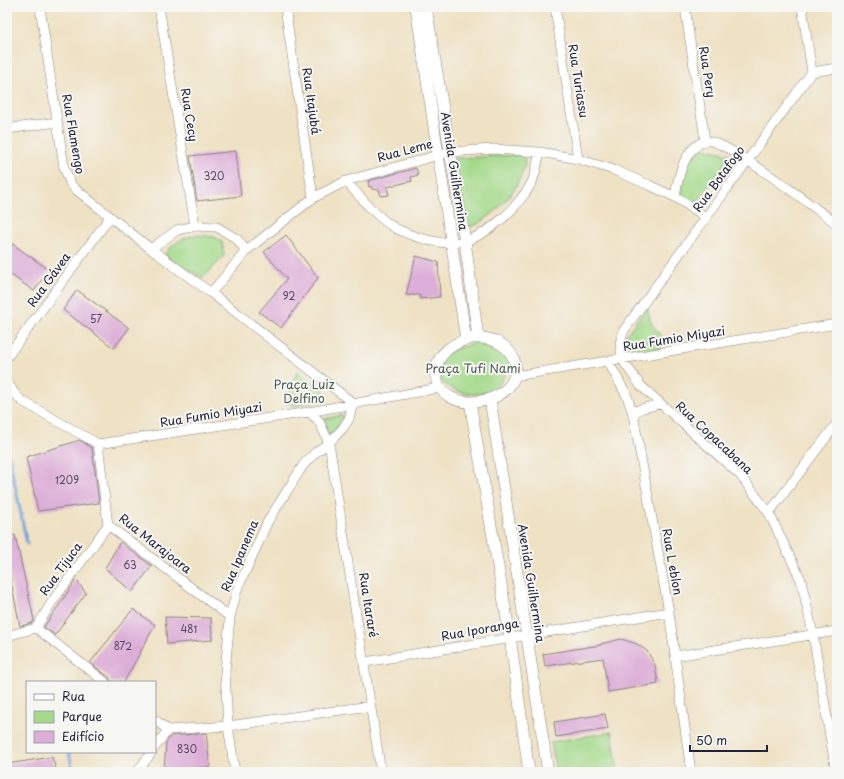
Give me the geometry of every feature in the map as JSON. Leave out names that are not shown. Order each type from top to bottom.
[{"type":"street","name":"Rua Flamengo","points":[[40,7],[64,167],[70,183],[74,188],[151,250],[212,293]]},
{"type":"street","name":"Rua Cecy","points":[[159,7],[195,226]]},
{"type":"street","name":"Rua Itajubá","points":[[286,7],[313,198]]},
{"type":"street","name":"Avenida Guilhermina","points":[[416,7],[443,153],[464,241],[478,338]]},
{"type":"street","name":"Avenida Guilhermina","points":[[426,7],[443,153],[451,242],[466,340]]},
{"type":"street","name":"Rua Turiassu","points":[[555,7],[578,158]]},
{"type":"street","name":"Rua Pery","points":[[685,7],[705,140]]},
{"type":"street","points":[[802,7],[812,72],[837,68]]},
{"type":"street","name":"Rua Botafogo","points":[[622,359],[620,343],[624,330],[812,72]]},
{"type":"street","points":[[7,129],[58,122]]},
{"type":"street","points":[[675,198],[683,162],[694,148],[705,140],[714,141],[748,160],[837,224]]},
{"type":"street","name":"Rua Leme","points":[[212,293],[246,251],[313,198],[346,181],[443,153],[493,149],[540,152],[578,158],[614,170],[675,198],[706,217]]},
{"type":"street","points":[[346,181],[366,204],[396,229],[423,239],[451,242],[464,241],[487,229],[511,211],[531,184],[540,152]]},
{"type":"street","name":"Rua Gávea","points":[[7,357],[110,217]]},
{"type":"street","points":[[151,250],[177,230],[195,226],[217,227],[237,239],[246,251]]},
{"type":"street","points":[[212,293],[353,403]]},
{"type":"street","name":"Rua Fumio Miyazi","points":[[515,376],[837,324]]},
{"type":"street","points":[[478,338],[497,341],[508,350],[515,360],[515,376],[506,392],[490,399],[470,402],[456,400],[439,388],[435,374],[436,363],[441,355],[452,346],[466,340],[478,338]]},
{"type":"street","name":"Rua Copacabana","points":[[622,359],[640,385],[740,475],[769,513],[801,580],[813,634],[836,772]]},
{"type":"street","name":"Rua L eblon","points":[[608,361],[627,396],[633,414],[669,612],[691,772]]},
{"type":"street","points":[[7,381],[14,393],[22,401],[98,444]]},
{"type":"street","name":"Rua Fumio Miyazi","points":[[98,444],[309,412],[439,388]]},
{"type":"street","name":"Avenida Guilhermina","points":[[490,399],[548,772]]},
{"type":"street","points":[[470,402],[510,637],[529,772]]},
{"type":"street","name":"Rua Ipanema","points":[[235,772],[228,726],[225,672],[230,617],[237,590],[268,521],[304,464],[316,451],[329,443],[349,419],[353,403]]},
{"type":"street","points":[[633,414],[640,409],[660,404]]},
{"type":"street","name":"Rua Itararé","points":[[309,412],[319,421],[329,443],[365,662],[370,706],[381,772]]},
{"type":"street","points":[[769,513],[837,423]]},
{"type":"street","name":"Rua Marajoara","points":[[98,444],[108,525],[230,617]]},
{"type":"street","name":"Rua Tijuca","points":[[36,628],[52,602],[108,525]]},
{"type":"street","name":"Rua Iporanga","points":[[365,662],[669,612]]},
{"type":"street","points":[[7,636],[36,628],[104,681]]},
{"type":"street","points":[[675,656],[837,631]]},
{"type":"street","points":[[156,721],[168,730],[228,726],[370,706]]},
{"type":"street","points":[[156,746],[168,730]]},
{"type":"street","points":[[137,772],[151,753]]},
{"type":"lane","points":[[462,7],[476,7]]},
{"type":"green space","points":[[704,148],[731,155],[695,205],[682,200],[683,176],[687,164],[691,158]]},
{"type":"green space","points":[[521,155],[525,160],[525,165],[515,188],[510,195],[489,217],[474,226],[467,227],[454,158]]},
{"type":"green space","points":[[196,235],[214,237],[222,242],[224,256],[203,278],[168,258],[165,253],[179,241]]},
{"type":"green space","points":[[647,307],[651,323],[662,337],[660,349],[636,353],[626,346],[626,335]]},
{"type":"green space","name":"Praça Tufi Nami","points":[[476,342],[498,345],[509,360],[506,373],[500,383],[492,390],[472,394],[461,392],[440,380],[440,360],[445,353]]},
{"type":"green space","name":"Praça Luiz Delfino","points":[[297,371],[323,390],[324,395],[321,401],[294,406],[286,402]]},
{"type":"green space","points":[[343,415],[344,418],[338,424],[334,436],[329,435],[323,419]]},
{"type":"green space","points":[[612,732],[618,772],[556,772],[551,742]]},
{"type":"building","points":[[236,151],[241,196],[197,201],[190,156]]},
{"type":"building","points":[[416,168],[418,175],[411,177],[412,181],[387,187],[389,195],[381,196],[379,190],[372,189],[371,186],[369,187],[368,181]]},
{"type":"building","points":[[286,235],[318,278],[281,328],[259,312],[287,279],[264,252]]},
{"type":"building","points":[[7,240],[49,270],[34,291],[7,272]]},
{"type":"building","points":[[416,256],[438,262],[440,297],[420,299],[420,295],[406,295]]},
{"type":"building","points":[[77,290],[129,328],[114,348],[63,310]]},
{"type":"building","points":[[80,440],[92,448],[99,503],[38,511],[26,457]]},
{"type":"building","points":[[15,535],[34,620],[32,623],[20,626],[7,562],[7,536]]},
{"type":"building","points":[[120,542],[152,566],[132,592],[105,568]]},
{"type":"building","points":[[76,580],[86,593],[55,635],[44,627]]},
{"type":"building","points":[[133,609],[155,625],[125,681],[111,681],[109,677],[90,663]]},
{"type":"building","points":[[165,617],[211,618],[212,640],[167,644]]},
{"type":"building","points":[[621,639],[637,644],[647,651],[655,665],[658,684],[608,692],[603,658],[545,666],[543,654],[601,645]]},
{"type":"building","points":[[605,714],[608,729],[556,737],[554,722]]},
{"type":"building","points":[[206,733],[210,767],[164,771],[166,742],[171,736]]},
{"type":"building","points":[[52,757],[57,772],[7,772],[7,764]]},
{"type":"waterway","points":[[9,456],[27,544]]},
{"type":"waterway","points":[[69,753],[73,772]]}]
